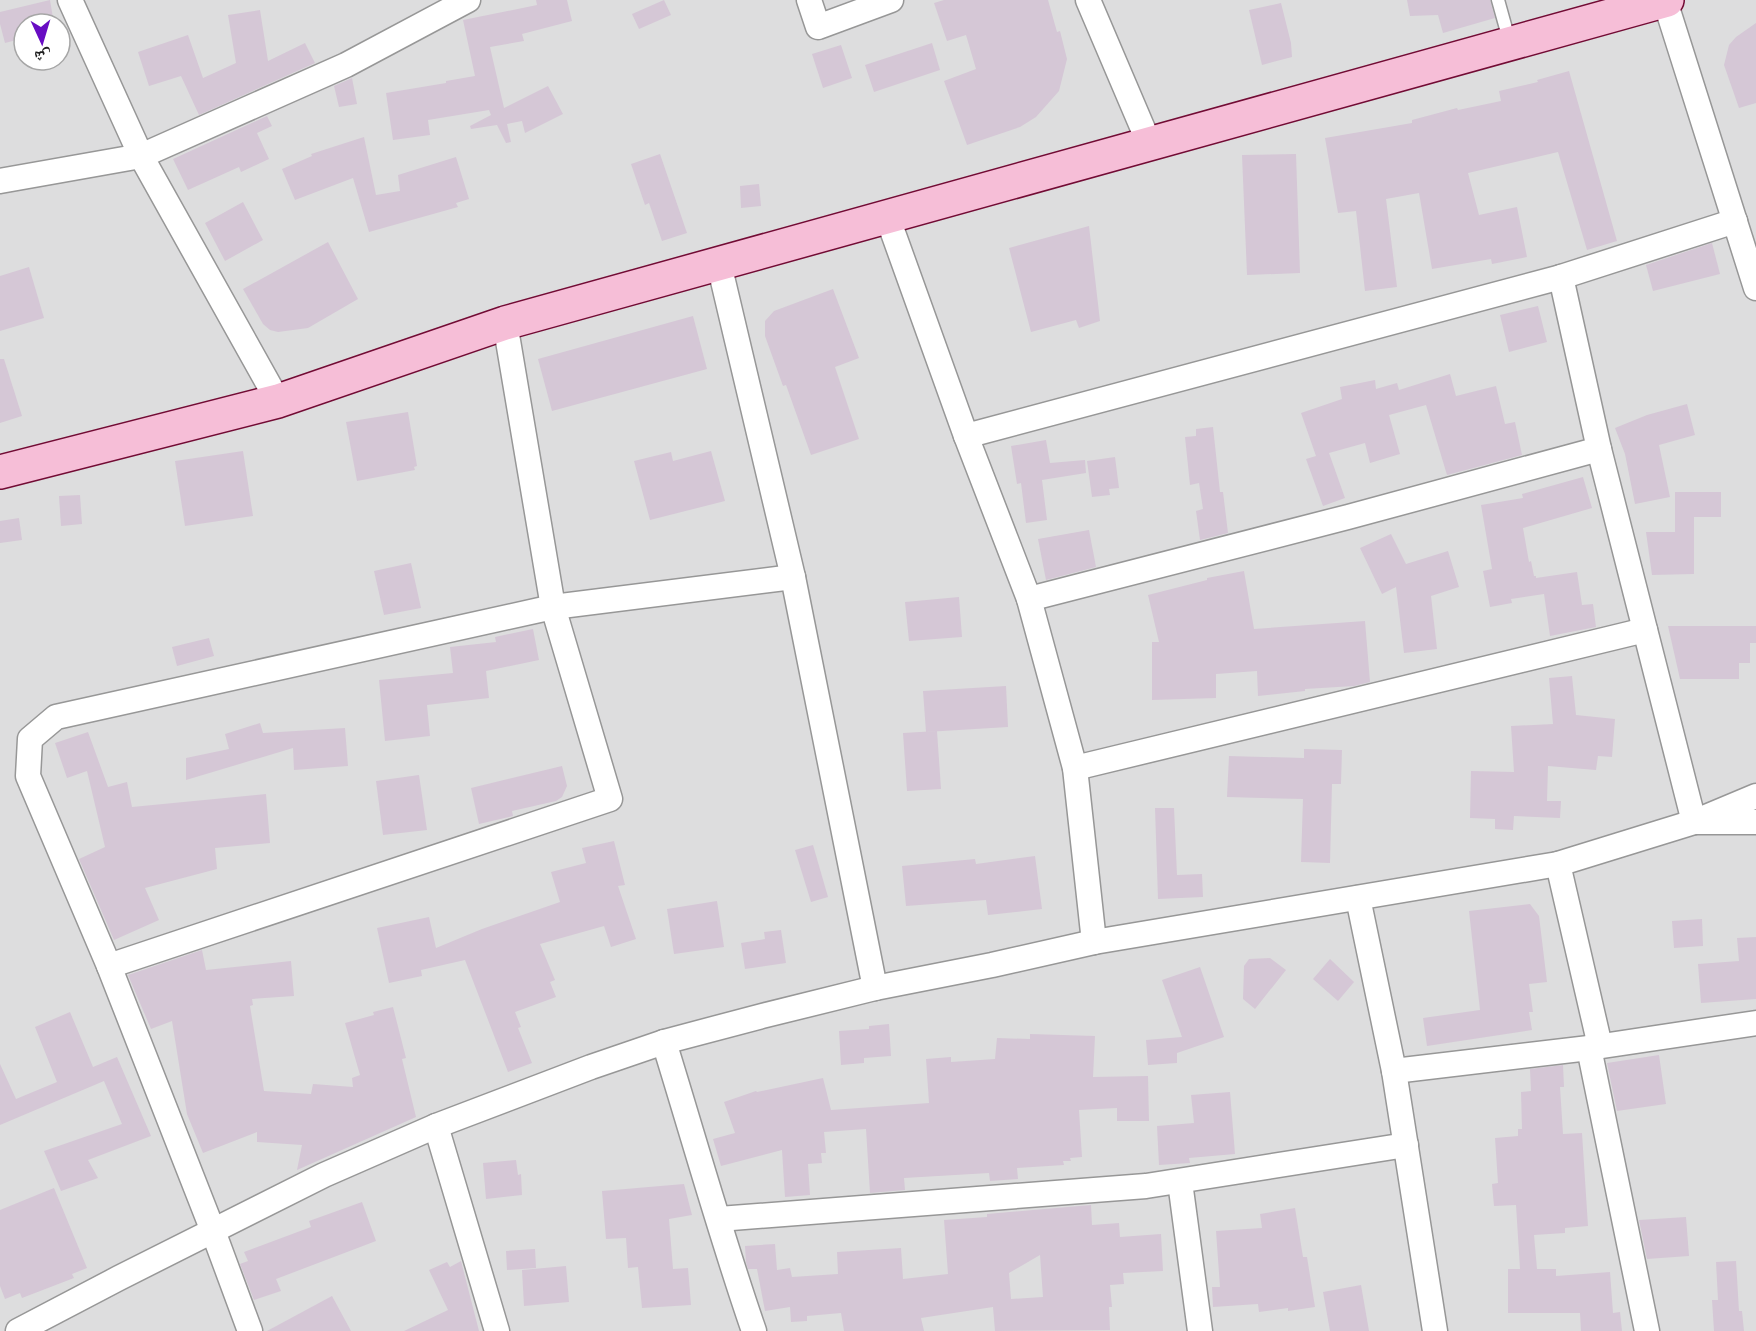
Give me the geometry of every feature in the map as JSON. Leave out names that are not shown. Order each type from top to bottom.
[{"type":"street","points":[[70,0],[141,156],[278,401]]},
{"type":"street","points":[[0,181],[141,156],[346,65],[468,0]]},
{"type":"street","points":[[809,0],[819,27],[891,0]]},
{"type":"street","points":[[1088,0],[1149,143]]},
{"type":"street","points":[[0,472],[278,401],[505,323],[1666,0],[1756,288]]},
{"type":"street","points":[[887,216],[966,436],[1029,599],[1075,768],[1094,942]]},
{"type":"street","points":[[966,436],[1561,277],[1735,221]]},
{"type":"street","points":[[719,264],[793,577],[875,988]]},
{"type":"street","points":[[1561,277],[1599,449],[1694,822]]},
{"type":"street","points":[[109,966],[610,799],[553,607],[505,323]]},
{"type":"street","points":[[1029,599],[1348,517],[1599,449]]},
{"type":"street","points":[[250,1331],[109,966],[28,776],[30,739],[56,717],[553,607],[793,577]]},
{"type":"street","points":[[1075,768],[1645,630]]},
{"type":"street","points":[[18,1331],[324,1175],[436,1125],[664,1042],[875,988],[1094,942],[1558,864],[1694,822],[1756,796]]},
{"type":"street","points":[[1694,822],[1756,822]]},
{"type":"street","points":[[1558,864],[1595,1047],[1647,1331]]},
{"type":"street","points":[[1358,898],[1394,1071],[1436,1331]]},
{"type":"street","points":[[1394,1071],[1595,1047],[1756,1023]]},
{"type":"street","points":[[664,1042],[719,1219],[730,1263],[754,1331]]},
{"type":"street","points":[[436,1125],[497,1331]]},
{"type":"street","points":[[719,1219],[1146,1186],[1406,1145]]},
{"type":"street","points":[[1180,1182],[1200,1331]]},
{"type":"lane","points":[[1498,0],[1510,44]]},
{"type":"shaded area","points":[[0,0],[1756,0],[1756,1331],[0,1331]]},
{"type":"building","points":[[50,0],[52,12],[12,12],[12,41],[5,43],[0,24],[0,12]]},
{"type":"building","points":[[536,0],[567,0],[572,21],[522,34],[524,41],[490,47],[504,108],[548,86],[563,114],[525,133],[522,121],[507,124],[511,142],[506,143],[497,125],[471,129],[470,126],[491,115],[489,110],[428,120],[430,135],[393,140],[386,93],[475,76],[463,20],[537,5]]},
{"type":"building","points":[[664,0],[671,15],[639,29],[632,14]]},
{"type":"building","points":[[944,0],[1048,0],[1057,32],[1060,31],[1067,59],[1059,91],[1036,117],[1020,127],[967,145],[944,81],[976,69],[966,35],[947,41],[934,3]]},
{"type":"building","points":[[1407,0],[1490,0],[1495,18],[1443,33],[1438,15],[1410,16]]},
{"type":"building","points":[[1281,3],[1291,43],[1292,57],[1262,65],[1249,10]]},
{"type":"building","points":[[260,10],[268,61],[305,43],[315,63],[199,115],[181,76],[149,86],[138,52],[188,35],[203,78],[236,63],[228,15]]},
{"type":"building","points":[[1756,23],[1756,103],[1739,108],[1724,65],[1729,45]]},
{"type":"building","points":[[932,43],[940,70],[874,92],[865,65]]},
{"type":"building","points":[[841,45],[852,78],[823,88],[812,54]]},
{"type":"building","points":[[1569,71],[1617,241],[1587,250],[1558,152],[1468,173],[1479,215],[1517,207],[1527,257],[1492,264],[1491,259],[1432,269],[1419,193],[1386,199],[1397,287],[1365,291],[1356,211],[1338,213],[1325,138],[1412,123],[1412,120],[1457,108],[1458,110],[1501,101],[1499,91],[1538,82],[1537,80]]},
{"type":"building","points":[[352,78],[357,104],[339,107],[334,86]]},
{"type":"building","points":[[267,116],[272,126],[257,133],[269,159],[241,172],[239,167],[188,190],[173,159]]},
{"type":"building","points":[[364,137],[376,195],[400,191],[398,175],[456,157],[469,199],[456,203],[458,207],[369,232],[353,178],[295,200],[282,169],[312,156],[311,154]]},
{"type":"building","points":[[660,154],[687,233],[662,241],[649,203],[645,205],[631,164]]},
{"type":"building","points":[[1296,154],[1300,273],[1247,275],[1242,155]]},
{"type":"building","points":[[759,184],[761,206],[741,208],[740,186]]},
{"type":"building","points":[[243,202],[263,240],[225,261],[205,223]]},
{"type":"building","points":[[1089,226],[1100,321],[1079,328],[1076,320],[1031,332],[1009,248]]},
{"type":"building","points":[[328,242],[358,299],[308,328],[278,332],[270,330],[263,324],[243,289]]},
{"type":"building","points":[[1712,243],[1720,274],[1653,291],[1646,265]]},
{"type":"building","points":[[29,267],[44,318],[0,331],[0,276]]},
{"type":"building","points":[[833,289],[859,358],[835,367],[859,439],[811,455],[786,385],[783,386],[765,336],[765,321],[774,311]]},
{"type":"building","points":[[1538,306],[1547,342],[1509,352],[1500,315]]},
{"type":"building","points":[[693,316],[707,369],[552,411],[538,359]]},
{"type":"building","points":[[0,359],[4,359],[22,416],[0,423]]},
{"type":"building","points":[[1450,374],[1456,396],[1496,386],[1505,424],[1515,422],[1522,455],[1447,475],[1426,405],[1389,415],[1400,454],[1370,463],[1365,443],[1329,453],[1345,498],[1323,506],[1306,459],[1316,456],[1301,413],[1342,399],[1340,387],[1375,380],[1376,389],[1397,383],[1399,390]]},
{"type":"building","points":[[1687,404],[1695,435],[1659,445],[1670,497],[1635,504],[1625,454],[1615,428],[1647,415]]},
{"type":"building","points":[[408,412],[417,466],[414,467],[415,470],[357,481],[346,422]]},
{"type":"building","points":[[1213,427],[1220,492],[1223,492],[1228,533],[1200,540],[1196,511],[1203,509],[1199,483],[1190,485],[1185,437],[1196,436],[1196,429]]},
{"type":"building","points":[[1046,440],[1050,463],[1085,460],[1086,473],[1042,480],[1047,520],[1026,523],[1021,483],[1017,484],[1011,446]]},
{"type":"building","points":[[243,451],[253,516],[185,526],[175,461]]},
{"type":"building","points":[[711,451],[725,501],[650,520],[634,461],[671,452],[673,461]]},
{"type":"building","points":[[1115,457],[1119,488],[1109,489],[1110,495],[1092,497],[1087,461]]},
{"type":"building","points":[[1583,477],[1592,508],[1523,528],[1534,576],[1536,578],[1577,572],[1582,605],[1593,604],[1596,627],[1550,636],[1544,594],[1511,599],[1512,603],[1490,607],[1483,571],[1492,569],[1481,505],[1523,498],[1522,494]]},
{"type":"building","points":[[1675,492],[1721,492],[1721,517],[1694,517],[1694,574],[1652,575],[1646,532],[1675,532]]},
{"type":"building","points":[[80,495],[82,524],[61,526],[59,496]]},
{"type":"building","points":[[19,518],[22,540],[0,543],[0,521]]},
{"type":"building","points":[[1089,530],[1096,567],[1046,580],[1038,539]]},
{"type":"building","points":[[1391,534],[1406,564],[1448,551],[1459,587],[1431,596],[1437,649],[1404,653],[1396,587],[1382,594],[1360,548]]},
{"type":"building","points":[[411,563],[421,608],[384,615],[374,571]]},
{"type":"building","points":[[1244,571],[1254,629],[1365,621],[1370,682],[1354,686],[1305,689],[1305,691],[1258,696],[1257,671],[1216,674],[1216,698],[1152,700],[1152,642],[1159,642],[1148,595],[1207,580],[1207,578]]},
{"type":"building","points":[[959,597],[962,637],[909,641],[905,602]]},
{"type":"building","points":[[1668,626],[1756,626],[1756,643],[1750,643],[1750,663],[1739,663],[1739,679],[1680,679]]},
{"type":"building","points":[[533,629],[539,660],[486,671],[489,698],[427,705],[430,736],[385,741],[379,680],[453,673],[450,647],[496,642],[495,637]]},
{"type":"building","points":[[209,638],[214,656],[177,666],[172,647]]},
{"type":"building","points":[[1572,676],[1576,715],[1615,719],[1612,757],[1598,756],[1596,770],[1548,766],[1547,801],[1561,801],[1560,818],[1514,816],[1513,830],[1495,829],[1495,819],[1470,818],[1471,771],[1514,772],[1511,726],[1553,724],[1549,678]]},
{"type":"building","points":[[1006,686],[1008,727],[926,732],[923,691]]},
{"type":"building","points":[[260,723],[263,733],[345,728],[348,766],[294,770],[293,748],[186,780],[186,758],[229,749],[225,734]]},
{"type":"building","points":[[937,731],[941,789],[907,791],[903,733]]},
{"type":"building","points":[[88,732],[108,787],[127,782],[132,807],[266,794],[270,843],[215,848],[217,869],[145,888],[159,920],[114,940],[79,859],[105,847],[87,771],[67,778],[55,743]]},
{"type":"building","points":[[1304,749],[1342,750],[1341,784],[1332,784],[1330,863],[1301,862],[1303,799],[1227,797],[1229,756],[1304,758]]},
{"type":"building","points":[[562,766],[567,786],[562,797],[556,801],[512,811],[513,816],[479,824],[471,788]]},
{"type":"building","points":[[419,775],[427,830],[383,835],[376,781]]},
{"type":"building","points":[[1155,808],[1174,808],[1177,875],[1202,874],[1203,897],[1158,899]]},
{"type":"building","points":[[614,841],[625,885],[618,886],[636,939],[611,947],[604,926],[540,944],[555,980],[550,982],[556,997],[515,1012],[521,1027],[518,1028],[532,1063],[508,1072],[465,960],[421,970],[422,976],[389,983],[377,928],[429,917],[436,948],[482,929],[560,902],[551,872],[586,863],[582,848]]},
{"type":"building","points":[[813,845],[828,897],[811,902],[795,850]]},
{"type":"building","points":[[1035,856],[1042,909],[988,915],[986,900],[906,906],[902,866],[975,859],[976,864]]},
{"type":"building","points":[[717,901],[724,947],[674,954],[667,909]]},
{"type":"building","points":[[1530,904],[1539,916],[1547,982],[1529,984],[1533,1012],[1529,1012],[1532,1030],[1427,1046],[1423,1018],[1480,1010],[1469,911]]},
{"type":"building","points":[[1702,919],[1703,946],[1674,948],[1672,921]]},
{"type":"building","points":[[781,930],[786,963],[745,969],[741,943],[765,939],[764,932]]},
{"type":"building","points":[[1756,937],[1756,999],[1701,1003],[1698,964],[1739,961],[1737,938]]},
{"type":"building","points":[[202,950],[206,970],[291,961],[294,996],[252,999],[253,1005],[250,1006],[264,1091],[311,1094],[313,1084],[353,1087],[352,1078],[360,1075],[345,1023],[393,1007],[406,1058],[402,1059],[416,1117],[297,1170],[302,1145],[257,1142],[257,1132],[203,1153],[187,1114],[172,1021],[151,1029],[128,975]]},
{"type":"building","points":[[1270,958],[1286,970],[1255,1009],[1243,999],[1244,966],[1249,959]]},
{"type":"building","points":[[1330,959],[1354,982],[1338,1001],[1313,979]]},
{"type":"building","points":[[1200,967],[1224,1037],[1177,1053],[1177,1063],[1148,1065],[1146,1040],[1182,1037],[1162,980]]},
{"type":"building","points":[[70,1012],[93,1067],[117,1057],[151,1136],[88,1160],[98,1178],[61,1191],[44,1151],[122,1124],[104,1081],[0,1125],[0,1064],[16,1099],[57,1082],[35,1027]]},
{"type":"building","points":[[889,1024],[891,1056],[864,1058],[864,1063],[841,1065],[839,1031],[869,1029],[869,1026]]},
{"type":"building","points":[[1030,1034],[1095,1036],[1093,1077],[1148,1076],[1149,1121],[1117,1121],[1117,1108],[1079,1110],[1082,1157],[1063,1161],[1064,1165],[1017,1168],[1018,1179],[990,1181],[989,1173],[904,1178],[905,1190],[870,1193],[866,1129],[824,1132],[826,1153],[821,1153],[822,1163],[808,1164],[810,1195],[785,1197],[782,1150],[721,1166],[713,1139],[735,1133],[724,1102],[756,1091],[823,1078],[831,1110],[929,1103],[926,1059],[951,1057],[951,1062],[995,1059],[997,1038],[1030,1039]]},
{"type":"building","points":[[1659,1055],[1666,1104],[1617,1111],[1607,1063]]},
{"type":"building","points":[[1563,1065],[1564,1087],[1560,1087],[1563,1134],[1582,1133],[1588,1226],[1565,1228],[1565,1233],[1534,1235],[1537,1269],[1556,1269],[1556,1276],[1610,1272],[1613,1313],[1620,1312],[1622,1331],[1581,1331],[1580,1313],[1508,1313],[1508,1269],[1520,1269],[1516,1205],[1494,1206],[1492,1184],[1498,1183],[1495,1138],[1518,1136],[1518,1129],[1522,1129],[1521,1092],[1531,1091],[1530,1069]]},
{"type":"building","points":[[1230,1092],[1235,1154],[1189,1158],[1190,1163],[1159,1165],[1157,1126],[1194,1123],[1191,1095]]},
{"type":"building","points":[[516,1160],[518,1175],[521,1174],[522,1195],[486,1199],[483,1163]]},
{"type":"building","points":[[684,1184],[692,1215],[669,1219],[673,1269],[688,1268],[691,1305],[642,1308],[638,1267],[628,1268],[626,1238],[606,1239],[602,1191]]},
{"type":"building","points":[[54,1188],[87,1268],[72,1274],[74,1278],[22,1298],[20,1293],[5,1299],[0,1286],[0,1210]]},
{"type":"building","points":[[362,1202],[376,1241],[276,1279],[281,1291],[254,1300],[240,1264],[248,1261],[244,1252],[311,1227],[309,1221]]},
{"type":"building","points":[[1091,1205],[1092,1225],[1119,1223],[1120,1237],[1161,1234],[1163,1271],[1123,1273],[1124,1284],[1110,1285],[1112,1307],[1109,1307],[1110,1330],[995,1331],[993,1307],[921,1318],[924,1331],[844,1331],[841,1313],[807,1316],[807,1321],[791,1322],[790,1307],[765,1311],[757,1269],[748,1269],[746,1262],[745,1246],[775,1244],[777,1270],[790,1268],[792,1277],[838,1274],[837,1252],[901,1248],[903,1279],[948,1274],[944,1220],[987,1217],[987,1214]],"holes":[[[1040,1255],[1043,1297],[1011,1299],[1009,1273]]]},
{"type":"building","points":[[1295,1208],[1303,1257],[1307,1257],[1315,1307],[1259,1312],[1258,1304],[1213,1307],[1212,1287],[1220,1287],[1216,1231],[1262,1228],[1260,1214]]},
{"type":"building","points":[[1686,1217],[1689,1256],[1647,1259],[1639,1220]]},
{"type":"building","points":[[535,1249],[536,1268],[507,1270],[506,1251]]},
{"type":"building","points":[[461,1261],[479,1331],[404,1331],[448,1310],[429,1270],[447,1262],[450,1267]]},
{"type":"building","points":[[1736,1261],[1739,1311],[1742,1311],[1744,1331],[1714,1331],[1712,1300],[1718,1300],[1716,1262]]},
{"type":"building","points":[[566,1266],[569,1302],[524,1306],[522,1270]]},
{"type":"building","points":[[1361,1285],[1369,1331],[1330,1331],[1323,1292]]},
{"type":"building","points":[[332,1296],[351,1331],[267,1331]]}]
